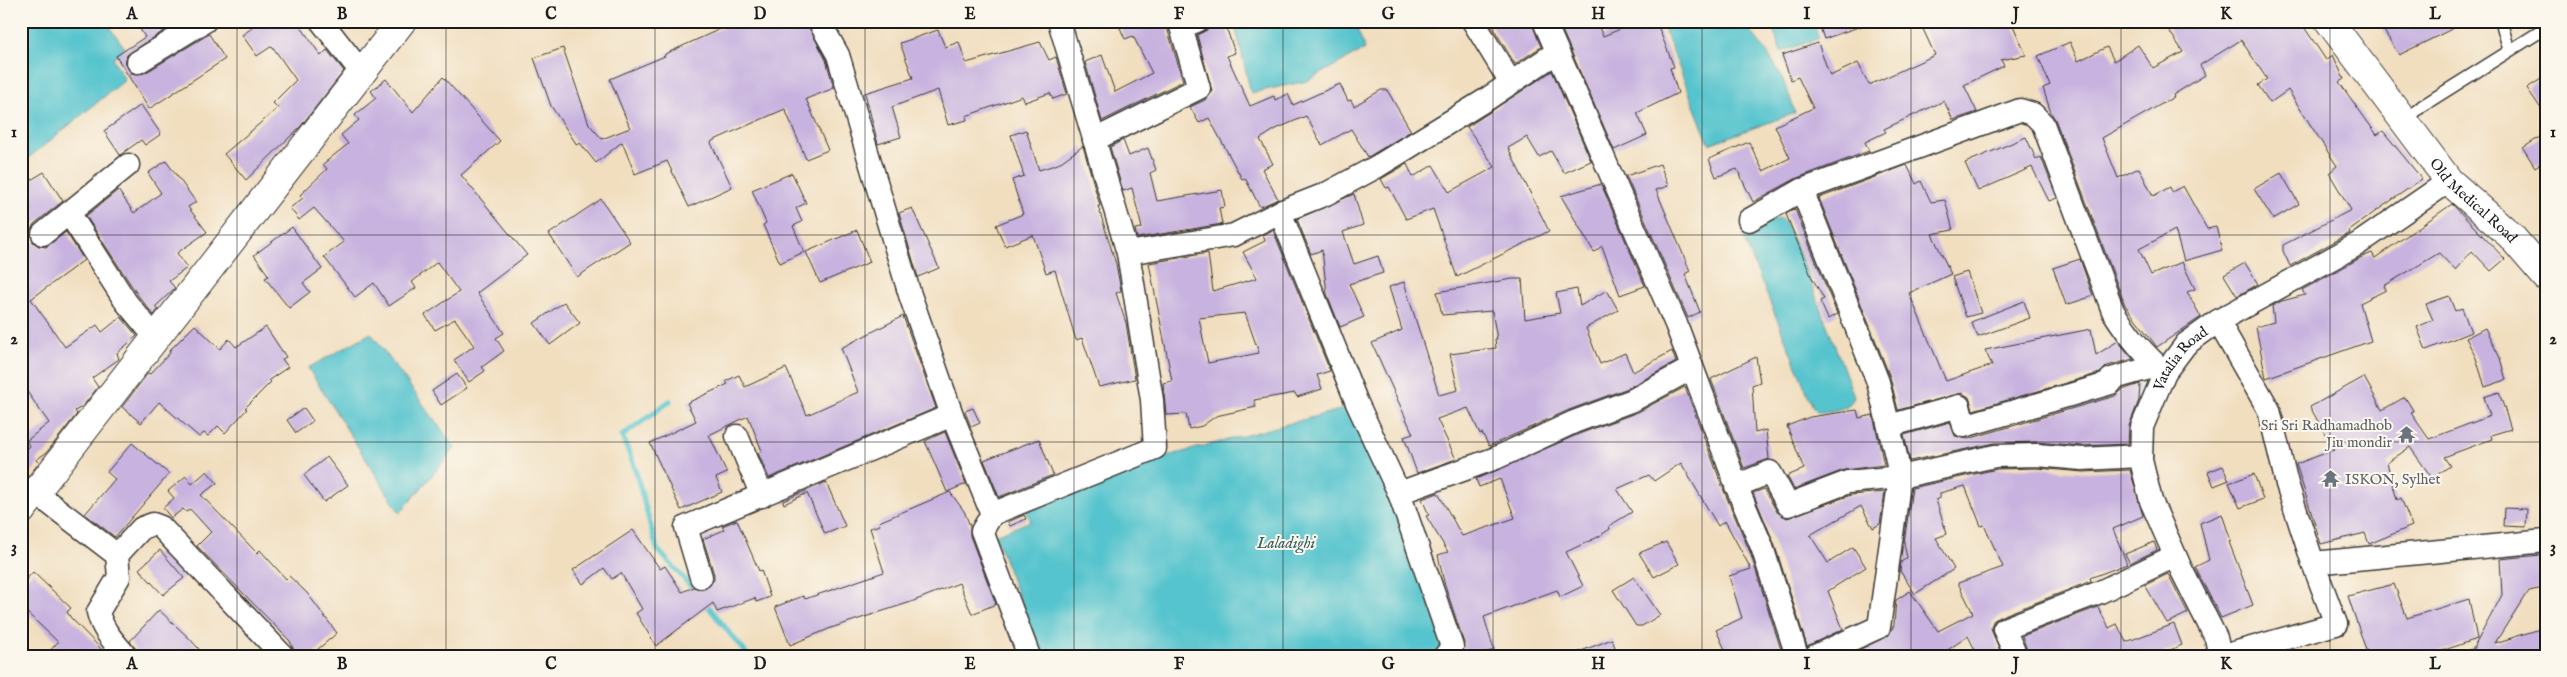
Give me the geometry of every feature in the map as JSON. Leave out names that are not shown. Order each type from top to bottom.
[{"type":"street","points":[[138,62],[205,21]]},
{"type":"street","points":[[321,21],[362,74]]},
{"type":"street","points":[[117,555],[29,502],[402,21]]},
{"type":"street","points":[[819,21],[838,55],[910,295],[952,415],[992,514]]},
{"type":"street","points":[[1029,656],[982,531],[992,514],[1155,448],[1152,400],[1128,254],[1059,21]]},
{"type":"street","points":[[1094,140],[1199,88],[1181,27],[1197,21]]},
{"type":"street","points":[[1473,21],[1511,83]]},
{"type":"street","points":[[1544,21],[1676,324],[1736,486],[1762,547],[1797,656]]},
{"type":"street","name":"Old Medical Road","points":[[2329,21],[2403,123],[2449,181],[2510,235],[2546,277]]},
{"type":"street","points":[[1128,254],[1234,234],[1280,212],[1326,194],[1378,166],[1557,52]]},
{"type":"street","points":[[1749,220],[1802,190],[2020,110],[2033,114],[2043,124],[2113,311],[2129,338],[2161,369]]},
{"type":"street","points":[[43,234],[128,165]]},
{"type":"street","name":"Vatalia Road","points":[[2222,656],[2216,638],[2175,556],[2151,501],[2141,456],[2142,428],[2161,369],[2186,344],[2218,321],[2358,244],[2449,181]]},
{"type":"street","points":[[1802,190],[1878,382],[1900,477],[1879,627],[1815,656]]},
{"type":"street","points":[[1280,212],[1357,404],[1399,493],[1452,647],[1445,656]]},
{"type":"street","points":[[68,213],[126,302],[156,338]]},
{"type":"street","points":[[2218,321],[2269,410],[2287,484],[2313,563],[2336,624],[2222,656]]},
{"type":"street","points":[[1399,493],[1496,458],[1574,422],[1633,400],[1692,368]]},
{"type":"street","points":[[1889,426],[1959,406],[1964,426],[2112,383],[2111,379],[2161,369]]},
{"type":"street","points":[[701,576],[686,527],[952,415]]},
{"type":"street","points":[[738,436],[762,496]]},
{"type":"street","points":[[1736,486],[1770,472],[1788,505],[1848,482],[1900,477],[1995,456],[2037,455],[2090,459],[2141,456]]},
{"type":"street","points":[[126,656],[100,623],[98,612],[119,577],[117,555],[142,528],[152,524],[161,527],[280,654]]},
{"type":"street","points":[[2313,563],[2546,541]]},
{"type":"street","points":[[2016,656],[2004,630],[2100,592],[2175,556]]},
{"type":"lane","points":[[2501,21],[2509,50]]},
{"type":"lane","points":[[2403,123],[2422,106],[2546,28]]},
{"type":"water","points":[[21,21],[120,21],[110,28],[125,48],[113,59],[125,80],[21,164]]},
{"type":"water","points":[[1234,21],[1354,21],[1365,49],[1307,81],[1251,93]]},
{"type":"water","points":[[1661,21],[1741,21],[1767,52],[1786,87],[1795,113],[1709,144]]},
{"type":"water","points":[[1770,21],[1813,21],[1819,38],[1781,52]]},
{"type":"water","points":[[1779,218],[1784,221],[1799,252],[1854,396],[1849,404],[1840,409],[1818,412],[1813,407],[1744,239],[1744,232]]},
{"type":"water","points":[[371,333],[455,448],[400,513],[308,368]]},
{"type":"water","name":"Laladighi","points":[[1351,407],[1394,498],[1443,644],[1437,656],[1041,656],[995,535],[1031,521],[1026,511],[1164,457]]},
{"type":"building","points":[[135,21],[179,21],[127,55],[125,63],[132,74],[145,73],[209,34],[225,59],[149,109],[116,56],[145,37]]},
{"type":"building","points":[[247,21],[297,21],[321,56],[327,50],[344,71],[300,127],[246,180],[224,154],[278,108],[273,103],[296,80],[272,46],[257,56],[242,35],[252,28]]},
{"type":"building","points":[[738,21],[806,21],[826,60],[834,88],[806,99],[828,150],[806,159],[785,109],[712,141],[711,143],[732,187],[689,207],[667,161],[635,174],[622,142],[596,163],[580,143],[577,145],[551,106],[534,58],[563,48],[589,124],[602,139],[630,128],[610,79],[665,56],[665,54]]},
{"type":"building","points":[[1117,21],[1170,21],[1168,31],[1183,81],[1102,121],[1085,62],[1102,55],[1115,92],[1152,73],[1133,36],[1125,39]]},
{"type":"building","points":[[1210,21],[1224,21],[1235,53],[1227,56],[1250,106],[1274,96],[1275,100],[1288,94],[1293,105],[1340,84],[1348,101],[1351,100],[1354,106],[1381,90],[1387,90],[1411,131],[1368,157],[1351,129],[1322,145],[1306,116],[1276,129],[1260,139],[1273,164],[1262,169],[1278,199],[1260,207],[1245,178],[1242,179],[1209,118],[1199,123],[1190,107],[1205,100],[1212,91],[1197,35],[1207,30]]},
{"type":"building","points":[[1489,21],[1531,21],[1541,47],[1515,64]]},
{"type":"building","points":[[1558,21],[1596,21],[1603,36],[1641,21],[1656,21],[1674,67],[1670,68],[1678,93],[1637,113],[1647,135],[1614,150]]},
{"type":"building","points":[[1818,21],[1867,21],[1867,24],[1824,39]]},
{"type":"building","points":[[1935,21],[2011,21],[2026,55],[2001,60],[2004,66],[1964,85],[1977,112],[1953,120],[1944,101],[1884,129],[1886,132],[1865,142],[1869,151],[1797,178],[1753,202],[1737,169],[1716,177],[1709,159],[1749,142],[1763,171],[1790,158],[1775,126],[1813,108],[1798,77],[1791,80],[1782,55],[1818,43],[1830,76],[1858,63],[1869,85],[1935,55],[1922,27]]},
{"type":"building","points":[[2163,21],[2300,21],[2326,60],[2333,55],[2344,79],[2339,82],[2377,135],[2383,131],[2422,179],[2349,230],[2350,233],[2290,266],[2283,251],[2283,245],[2351,210],[2329,173],[2337,166],[2288,90],[2270,103],[2258,85],[2267,79],[2241,40],[2200,65],[2205,75],[2173,95],[2174,97],[2102,138],[2118,178],[2139,168],[2153,196],[2170,187],[2172,192],[2183,186],[2207,229],[2216,227],[2222,250],[2184,261],[2175,230],[2139,249],[2151,275],[2182,262],[2195,289],[2187,292],[2201,317],[2157,347],[2125,305],[2055,119],[2051,113],[2043,88],[2050,85],[2038,56],[2070,42],[2078,61],[2107,47],[2114,61],[2138,45],[2153,68],[2183,52]]},
{"type":"building","points":[[2378,21],[2468,21],[2399,55]]},
{"type":"building","points":[[938,30],[945,47],[959,42],[966,63],[1040,42],[1049,60],[1056,57],[1067,94],[1053,99],[1050,93],[1025,102],[1022,96],[966,116],[967,120],[948,125],[938,90],[892,107],[901,137],[878,144],[865,93],[913,78],[900,43]]},
{"type":"building","points":[[1552,71],[1591,161],[1564,173],[1551,151],[1539,157],[1527,137],[1508,148],[1549,231],[1457,277],[1433,209],[1406,219],[1389,187],[1386,188],[1381,179],[1407,164],[1413,177],[1433,165],[1449,192],[1495,167],[1467,127]]},
{"type":"building","points":[[2546,76],[2546,116],[2527,88]]},
{"type":"building","points":[[443,77],[500,141],[461,175],[527,255],[477,293],[504,333],[496,338],[504,351],[482,367],[485,371],[469,382],[454,360],[474,346],[455,319],[435,330],[425,315],[459,292],[437,262],[412,282],[416,288],[389,306],[374,283],[355,297],[324,257],[344,242],[314,208],[299,220],[290,208],[303,198],[300,195],[327,169],[323,164],[348,144],[341,135],[359,120],[355,115],[376,98],[371,91],[386,79],[413,112]]},
{"type":"building","points":[[141,105],[161,134],[145,145],[141,140],[120,155],[104,131]]},
{"type":"building","points":[[1026,130],[1039,170],[1058,164],[1083,146],[1100,206],[1098,206],[1116,264],[1121,291],[1116,293],[1126,323],[1135,379],[1099,387],[1082,338],[1076,340],[1055,270],[1046,273],[1033,235],[1005,246],[996,225],[1023,214],[1012,180],[1024,176],[1011,135]]},
{"type":"building","points":[[2546,133],[2546,160],[2535,167],[2523,148]]},
{"type":"building","points":[[2026,137],[2036,159],[2041,157],[2057,198],[2049,201],[2032,167],[1978,191],[1965,163]]},
{"type":"building","points":[[1123,140],[1129,156],[1148,148],[1156,170],[1150,173],[1157,201],[1222,190],[1225,207],[1219,208],[1222,224],[1137,238],[1135,229],[1142,228],[1132,188],[1123,191],[1110,147]]},
{"type":"building","points":[[166,161],[196,202],[188,207],[207,232],[177,253],[187,268],[169,281],[175,288],[155,307],[158,310],[154,315],[137,294],[86,216],[118,190],[134,213],[161,193],[148,173]]},
{"type":"building","points":[[1660,164],[1668,186],[1656,190],[1690,271],[1685,274],[1700,312],[1688,318],[1626,176]]},
{"type":"building","points":[[1907,165],[1916,184],[1921,181],[1931,202],[1945,200],[1953,230],[1932,234],[1951,274],[1909,293],[1946,381],[1992,365],[1985,350],[2091,329],[2096,355],[2118,341],[2133,359],[2107,366],[2100,373],[1973,410],[1969,397],[1962,393],[1898,410],[1890,377],[1819,198]]},
{"type":"building","points":[[44,172],[63,201],[34,224],[31,230],[33,242],[39,246],[46,247],[66,232],[84,260],[31,299],[65,347],[97,325],[102,332],[121,317],[137,336],[117,353],[119,359],[92,378],[98,387],[83,406],[75,411],[77,414],[47,452],[36,460],[39,463],[21,485],[21,447],[25,451],[30,446],[26,441],[49,423],[21,383],[21,186]]},
{"type":"building","points":[[792,173],[806,203],[796,208],[802,222],[793,226],[804,252],[780,263],[763,225],[766,223],[752,190]]},
{"type":"building","points":[[2281,173],[2299,204],[2273,219],[2254,189]]},
{"type":"building","points":[[1601,184],[1645,286],[1620,295],[1602,246],[1594,252],[1561,196]]},
{"type":"building","points":[[1354,194],[1363,225],[1343,232],[1354,264],[1378,256],[1383,273],[1349,284],[1364,317],[1340,327],[1327,294],[1322,250],[1311,254],[1297,219]]},
{"type":"building","points":[[601,199],[630,242],[577,277],[549,234]]},
{"type":"building","points":[[2452,204],[2505,259],[2491,271],[2472,251],[2455,270],[2439,253],[2384,286],[2386,290],[2360,303],[2371,341],[2266,378],[2256,327],[2274,322],[2272,306],[2282,301],[2305,295],[2302,290],[2362,257],[2372,253],[2375,258]]},
{"type":"building","points":[[912,208],[939,268],[918,277],[899,213]]},
{"type":"building","points":[[1795,209],[1837,314],[1828,319],[1820,301],[1824,299],[1811,276],[1786,214]]},
{"type":"building","points":[[292,227],[322,269],[303,283],[310,292],[289,308],[265,278],[269,276],[254,255]]},
{"type":"building","points":[[857,230],[870,262],[820,283],[806,252]]},
{"type":"building","points":[[1273,230],[1330,371],[1317,375],[1322,389],[1297,397],[1295,393],[1254,400],[1256,407],[1216,416],[1202,426],[1189,429],[1186,414],[1166,415],[1163,383],[1172,381],[1149,263],[1208,253],[1213,291],[1257,278],[1243,252],[1265,241],[1263,235]],"holes":[[[1245,313],[1259,353],[1208,363],[1199,318]]]},
{"type":"building","points":[[2080,259],[2093,296],[2066,305],[2053,268]]},
{"type":"building","points":[[2245,263],[2258,284],[2237,296],[2224,275]]},
{"type":"building","points":[[1967,272],[1981,313],[1966,317],[1952,277]]},
{"type":"building","points":[[1512,279],[1522,279],[1525,319],[1560,313],[1556,293],[1577,289],[1580,306],[1607,290],[1618,310],[1586,328],[1600,364],[1625,353],[1633,372],[1672,351],[1676,362],[1628,388],[1569,410],[1489,446],[1482,433],[1480,434],[1468,408],[1437,419],[1456,459],[1417,473],[1404,437],[1413,434],[1372,343],[1402,330],[1389,287],[1404,282],[1439,395],[1458,390],[1450,354],[1496,348],[1495,339],[1497,339],[1492,311],[1442,315],[1437,292]]},
{"type":"building","points":[[2449,296],[2455,311],[2462,308],[2471,332],[2426,350],[2417,327],[2433,320],[2426,304]]},
{"type":"building","points":[[2024,301],[2030,318],[1978,337],[1971,322]]},
{"type":"building","points":[[564,302],[580,323],[550,345],[534,323]]},
{"type":"building","points":[[903,316],[936,408],[769,478],[758,453],[762,451],[748,416],[709,435],[727,473],[716,478],[722,492],[681,510],[650,443],[696,421],[687,403],[728,384],[726,381],[739,375],[745,387],[786,368],[807,415],[858,392],[841,348]]},
{"type":"building","points":[[195,325],[220,349],[229,339],[236,347],[266,327],[286,357],[282,359],[288,367],[269,380],[271,382],[245,408],[247,409],[225,433],[218,426],[208,436],[204,433],[199,437],[159,402],[141,423],[122,407],[148,373],[150,374],[170,353],[169,351]]},
{"type":"building","points":[[2485,328],[2500,358],[2506,380],[2485,387],[2476,358],[2466,338]]},
{"type":"building","points":[[1756,357],[1760,382],[1752,385],[1755,433],[1766,430],[1769,459],[1744,468],[1711,379]]},
{"type":"building","points":[[457,374],[467,388],[441,405],[432,391]]},
{"type":"building","points":[[2364,377],[2382,410],[2405,397],[2414,412],[2411,413],[2429,439],[2490,416],[2484,397],[2499,392],[2511,429],[2491,435],[2492,439],[2444,457],[2450,466],[2432,478],[2410,447],[2387,463],[2397,500],[2401,498],[2412,526],[2369,544],[2365,533],[2321,544],[2296,464],[2334,450],[2310,407]]},
{"type":"building","points":[[2140,384],[2139,400],[2129,426],[2128,444],[2082,446],[2037,442],[1995,443],[1910,461],[1904,435],[1950,422],[1955,436],[1968,439],[2115,396],[2122,390]]},
{"type":"building","points":[[1685,387],[1724,491],[1750,552],[1783,656],[1728,656],[1716,630],[1742,618],[1729,576],[1751,569],[1725,521],[1718,526],[1681,463],[1654,481],[1649,475],[1617,489],[1632,512],[1609,526],[1610,529],[1598,537],[1566,552],[1583,586],[1560,597],[1557,590],[1484,617],[1494,650],[1474,656],[1462,656],[1464,643],[1444,582],[1438,555],[1448,552],[1426,516],[1429,515],[1422,499],[1438,493],[1462,536],[1515,518],[1500,479],[1479,487],[1476,479],[1579,434],[1638,412]]},
{"type":"building","points":[[304,408],[313,421],[296,433],[287,420]]},
{"type":"building","points":[[973,408],[980,423],[971,427],[965,411]]},
{"type":"building","points":[[1857,410],[1859,418],[1873,415],[1884,465],[1844,470],[1794,489],[1787,476],[1804,469],[1787,426],[1810,417]]},
{"type":"building","points":[[945,432],[966,484],[947,492],[925,441]]},
{"type":"building","points":[[1039,439],[1053,475],[999,497],[984,460]]},
{"type":"building","points":[[132,443],[169,474],[115,537],[85,514],[115,479],[107,472]]},
{"type":"building","points":[[327,457],[348,485],[324,502],[304,475]]},
{"type":"building","points":[[2223,466],[2229,480],[2214,486],[2208,472]]},
{"type":"building","points":[[2037,468],[2083,472],[2130,470],[2143,516],[2113,529],[2127,564],[2090,578],[2091,581],[1993,621],[1991,628],[2002,656],[1978,656],[1968,636],[1939,656],[1847,656],[1889,635],[1894,625],[1896,600],[1910,591],[1938,631],[1973,613],[1958,583],[2003,567],[1984,525],[1981,526],[1965,486],[1940,493],[1940,498],[1936,500],[1947,534],[1936,538],[1954,569],[1915,594],[1900,571],[1901,562],[1907,558],[1904,543],[1912,488],[1997,469]]},
{"type":"building","points":[[207,471],[217,483],[201,495],[257,553],[260,550],[286,579],[289,576],[307,593],[337,633],[310,656],[296,656],[290,641],[197,546],[211,532],[190,509],[186,512],[183,509],[171,518],[163,508],[174,498],[168,491],[186,476],[192,484]]},
{"type":"building","points":[[2254,474],[2263,499],[2240,508],[2229,483]]},
{"type":"building","points":[[826,482],[845,526],[825,534],[807,493],[784,504],[783,501]]},
{"type":"building","points":[[1764,489],[1777,512],[1787,518],[1851,495],[1885,492],[1880,524],[1873,528],[1861,506],[1810,535],[1828,563],[1853,547],[1866,567],[1828,591],[1843,629],[1807,646],[1774,543],[1753,493]]},
{"type":"building","points":[[950,492],[964,511],[970,526],[970,536],[996,604],[972,614],[959,583],[911,602],[831,628],[790,645],[775,607],[803,596],[805,599],[884,572],[870,528],[880,525],[879,522]]},
{"type":"building","points":[[2504,508],[2527,509],[2526,527],[2503,526]]},
{"type":"building","points":[[2222,514],[2231,541],[2229,542],[2253,605],[2221,618],[2195,567],[2209,560],[2200,523]]},
{"type":"building","points":[[1024,515],[1026,519],[1010,526],[1008,522]]},
{"type":"building","points":[[737,520],[759,571],[761,570],[770,597],[756,602],[755,598],[717,612],[713,603],[656,646],[636,613],[642,609],[621,573],[612,579],[604,568],[583,584],[573,570],[633,530],[660,569],[665,566],[682,592],[694,587],[705,589],[714,580],[714,574],[703,539],[724,530],[722,526]]},
{"type":"building","points":[[1666,542],[1679,564],[1654,577],[1639,553]]},
{"type":"building","points":[[2154,542],[2157,550],[2130,563],[2125,554]]},
{"type":"building","points":[[160,550],[184,578],[163,595],[139,569]]},
{"type":"building","points":[[2541,555],[2544,588],[2528,591],[2495,643],[2540,629],[2546,656],[2465,656],[2465,651],[2473,649],[2502,595],[2500,559]]},
{"type":"building","points":[[33,572],[71,608],[67,612],[71,618],[108,656],[45,656],[58,642],[21,607],[21,585]]},
{"type":"building","points":[[2168,574],[2188,613],[2167,623],[2145,585]]},
{"type":"building","points":[[1634,577],[1660,615],[1642,626],[1636,626],[1613,590]]},
{"type":"building","points":[[2394,584],[2407,618],[2469,599],[2477,639],[2427,656],[2368,656],[2348,596]]},
{"type":"building","points":[[2098,607],[2109,628],[2117,624],[2126,642],[2174,624],[2182,645],[2156,656],[2029,656],[2022,636]]},
{"type":"building","points":[[159,610],[205,656],[139,656],[130,641]]},
{"type":"building","points":[[1612,639],[1618,656],[1571,655]]},
{"type":"waterway","points":[[670,401],[622,436],[634,465],[657,549],[696,592]]},
{"type":"waterway","points":[[704,601],[748,656]]},
{"type":"place","name":"Sri Sri Radhamadhob Jiu mondir","points":[[2406,434]]},
{"type":"place","name":"ISKON, Sylhet","points":[[2331,479]]}]
